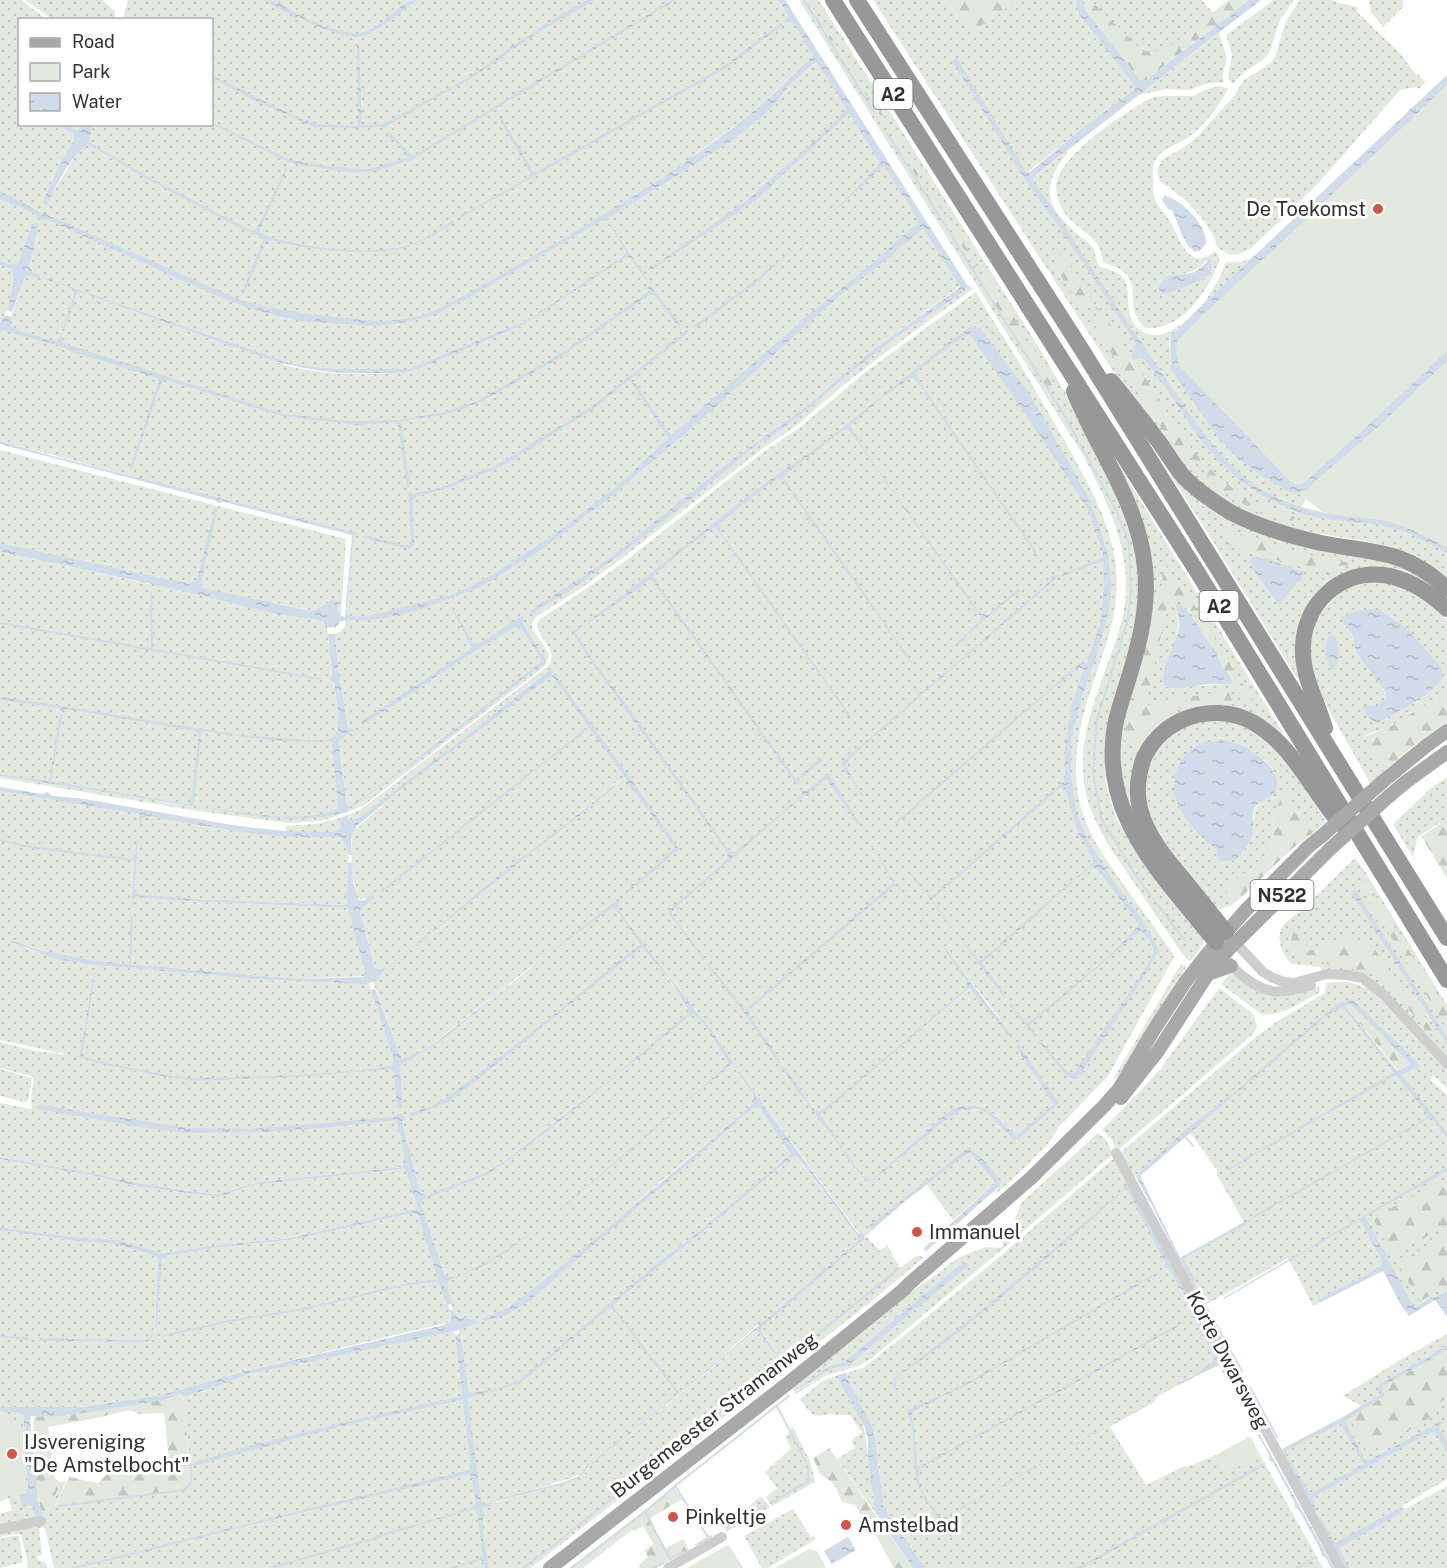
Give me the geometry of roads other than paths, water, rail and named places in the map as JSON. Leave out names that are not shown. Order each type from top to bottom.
[{"type":"highway","name":"A2","points":[[833,0],[1198,573],[1447,980]]},
{"type":"highway","name":"A2","points":[[857,0],[1077,342],[1447,938]]},
{"type":"highway","name":"A2","points":[[1077,342],[1132,405],[1183,476],[1212,500],[1232,513],[1277,532],[1323,543],[1366,549],[1401,559],[1423,570],[1447,589]]},
{"type":"highway","name":"A2","points":[[1061,357],[1084,418],[1107,459],[1129,506],[1140,539],[1145,568],[1145,609],[1137,650],[1113,737],[1113,776],[1118,798],[1126,820],[1145,854],[1227,947]]},
{"type":"highway","name":"A2","points":[[1331,749],[1321,712],[1308,680],[1303,656],[1307,622],[1321,599],[1348,580],[1368,575],[1384,575],[1416,586],[1447,609]]},
{"type":"highway","name":"A2","points":[[1227,947],[1153,839],[1140,811],[1138,784],[1140,770],[1145,757],[1160,735],[1172,725],[1189,717],[1226,713],[1237,715],[1263,728],[1289,752],[1329,810],[1372,859]]},
{"type":"main road","name":"Burgemeester Stramanweg","points":[[902,1292],[914,1287],[1005,1209],[1105,1116],[1158,1051],[1269,887],[1309,846],[1381,783],[1447,731]]},
{"type":"main road","name":"Burgemeester Stramanweg","points":[[549,1568],[902,1292],[1031,1178],[1119,1089],[1186,981],[1227,947],[1330,848],[1389,796],[1447,752]]},
{"type":"street","points":[[1227,947],[1256,986],[1274,992],[1291,992],[1330,980],[1364,981]]},
{"type":"street","points":[[1227,947],[1263,972],[1284,982],[1294,983],[1320,975],[1338,974],[1362,978],[1383,994],[1447,1064]]},
{"type":"street","name":"Korte Dwarsweg","points":[[1116,1153],[1340,1568]]},
{"type":"street","points":[[0,1529],[41,1521]]},
{"type":"street","points":[[668,1568],[722,1538]]},
{"type":"water","points":[[264,0],[276,2],[325,26],[343,32],[358,33],[375,27],[403,5],[417,0],[382,27],[366,35],[350,37],[296,17]]},
{"type":"water","points":[[586,0],[595,0],[537,33],[469,80],[384,128],[315,127],[255,101],[213,79],[213,76],[294,116],[318,124],[358,126],[357,44],[359,45],[362,126],[383,124],[468,78],[537,29]]},
{"type":"water","points":[[671,0],[676,0],[411,160],[380,170],[344,172],[288,162],[213,122],[290,160],[334,167],[371,169],[409,157],[387,133],[389,132],[413,156]]},
{"type":"water","points":[[778,0],[785,0],[967,285],[965,291],[897,337],[812,406],[767,440],[758,444],[648,534],[591,576],[532,614],[529,612],[615,554],[718,470],[812,402],[866,355],[960,287],[923,228],[835,300],[699,422],[605,502],[543,549],[481,587],[419,610],[381,619],[340,621],[336,628],[327,627],[318,620],[272,613],[166,587],[0,552],[0,543],[190,584],[197,579],[215,508],[218,507],[201,583],[203,588],[312,611],[332,599],[338,602],[339,615],[345,617],[352,535],[224,502],[218,503],[214,500],[0,444],[0,441],[357,533],[354,535],[348,616],[364,617],[378,614],[460,591],[493,574],[560,530],[620,483],[668,438],[632,383],[634,382],[671,435],[918,222],[884,166],[756,283],[695,329],[693,326],[789,252],[836,209],[880,163],[849,113],[755,201],[651,270],[650,268],[746,201],[816,140],[845,111],[846,107],[817,63],[789,86],[770,110],[735,139],[606,221],[601,221],[465,300],[432,316],[409,322],[374,326],[300,321],[251,309],[48,220],[40,219],[35,214],[0,199],[0,191],[36,210],[240,300],[292,311],[362,320],[389,321],[413,317],[443,307],[643,190],[719,137],[778,90],[813,55],[792,21],[784,20],[789,16]]},
{"type":"water","points":[[1076,0],[1083,0],[1085,10],[1140,80],[1146,80],[1249,0],[1261,0],[1032,180],[1195,420],[1224,457],[1240,473],[1277,498],[1326,513],[1381,520],[1400,525],[1447,547],[1447,553],[1417,537],[1392,528],[1311,516],[1265,497],[1238,478],[1214,456],[1145,360],[1141,358],[1133,360],[1131,357],[1136,343],[1027,183],[952,61],[956,58],[960,63],[1026,172],[1030,172],[1081,129],[1136,88],[1079,14]]},
{"type":"water","points":[[781,23],[783,25],[726,68],[459,219],[458,217],[531,174],[499,118],[502,118],[533,171],[536,172],[724,66]]},
{"type":"water","points":[[1447,75],[1447,85],[1177,341],[1176,352],[1179,365],[1291,482],[1299,485],[1362,431],[1447,351],[1447,361],[1309,489],[1299,493],[1289,492],[1241,461],[1219,439],[1171,368],[1170,339],[1204,303]]},
{"type":"water","points":[[59,126],[78,130],[82,126],[92,126],[90,142],[139,172],[250,230],[256,230],[288,167],[260,233],[294,243],[336,249],[397,248],[433,234],[453,220],[454,223],[413,245],[381,252],[343,252],[272,240],[266,242],[244,294],[242,293],[263,238],[145,178],[88,144],[69,164],[47,205],[42,203],[60,163],[74,141],[74,134]]},
{"type":"water","points":[[1164,196],[1185,207],[1198,222],[1206,237],[1206,244],[1199,251],[1195,252],[1187,244],[1172,210],[1168,209],[1162,200]]},
{"type":"water","points":[[39,224],[29,265],[33,272],[40,276],[39,279],[31,275],[25,277],[12,312],[7,310],[14,279],[11,269],[0,265],[0,261],[9,264],[18,263],[32,225]]},
{"type":"water","points":[[610,224],[648,280],[646,281],[630,258],[626,257],[523,325],[418,369],[402,372],[341,373],[285,364],[80,292],[77,293],[64,331],[62,330],[74,294],[72,289],[45,279],[290,363],[342,369],[408,369],[523,322],[624,255],[625,251]]},
{"type":"water","points":[[1209,260],[1212,267],[1206,277],[1168,293],[1164,294],[1159,290],[1161,283],[1168,276],[1189,274]]},
{"type":"water","points":[[650,285],[681,325],[679,327],[654,295],[649,295],[558,359],[492,396],[463,409],[442,415],[402,421],[410,487],[407,488],[398,424],[394,422],[356,425],[282,416],[165,380],[161,383],[132,469],[130,467],[159,381],[157,378],[73,352],[58,345],[4,330],[0,332],[0,322],[4,315],[11,317],[12,327],[22,332],[57,341],[61,335],[63,343],[284,414],[347,421],[399,420],[446,412],[477,401],[563,352],[649,291]]},
{"type":"water","points":[[970,327],[980,328],[1031,396],[1085,491],[1108,555],[1112,585],[1108,616],[1071,739],[1071,777],[1076,811],[1088,841],[1121,892],[1142,919],[1159,950],[1144,977],[1077,1079],[1071,1079],[1066,1075],[1038,1041],[1040,1040],[1068,1073],[1074,1073],[1141,975],[1154,952],[1151,943],[1141,930],[1030,1025],[1035,1036],[1010,1003],[1027,1024],[1107,958],[1138,926],[1095,866],[1090,867],[982,963],[1006,997],[1005,999],[958,936],[980,961],[1093,863],[1078,833],[1065,788],[1060,788],[932,900],[955,931],[910,873],[932,897],[1065,780],[1065,746],[1072,704],[1084,669],[1077,668],[1021,716],[1080,663],[1087,663],[1101,621],[1104,587],[1103,561],[1057,578],[864,745],[845,765],[862,796],[841,763],[1032,597],[1051,580],[1051,576],[1061,575],[1102,558],[1103,552],[1087,508],[970,334],[951,345],[916,372],[921,386],[912,377],[884,396],[850,425],[859,442],[981,614],[988,614],[1018,589],[1020,591],[956,646],[955,644],[980,622],[981,618],[848,429],[843,430],[783,476],[793,493],[777,478],[719,524],[722,535],[714,527],[653,576],[796,779],[821,757],[823,760],[798,781],[799,784],[797,785],[652,580],[648,580],[640,588],[588,623],[728,512],[815,449]]},
{"type":"water","points":[[687,330],[689,332],[593,409],[508,463],[457,485],[413,498],[414,545],[408,549],[362,537],[363,535],[408,546],[411,544],[408,493],[439,488],[494,466],[517,453],[592,406]]},
{"type":"water","points":[[1256,556],[1305,572],[1279,606],[1249,563],[1251,557]]},
{"type":"water","points":[[1176,602],[1190,614],[1230,677],[1232,684],[1171,688],[1164,683],[1163,677],[1179,627]]},
{"type":"water","points":[[451,608],[473,643],[477,645],[522,616],[523,623],[546,662],[435,748],[348,809],[348,812],[295,819],[263,817],[0,776],[0,774],[49,781],[60,715],[62,715],[51,781],[188,804],[191,801],[199,734],[196,731],[67,709],[60,711],[59,708],[0,700],[0,697],[240,735],[322,741],[334,736],[338,725],[334,683],[330,679],[332,675],[328,634],[335,634],[348,728],[355,729],[340,740],[339,745],[347,806],[351,806],[401,771],[541,662],[520,627],[515,627],[364,724],[362,721],[469,650],[471,646]],"holes":[[[203,731],[284,741],[332,741],[338,809],[312,816],[285,817],[194,805]]]},
{"type":"water","points":[[1363,609],[1381,611],[1404,626],[1441,667],[1443,678],[1422,697],[1378,723],[1370,719],[1362,706],[1377,706],[1385,699],[1386,694],[1357,654],[1352,634],[1341,619],[1341,617]]},
{"type":"water","points":[[581,624],[583,627],[576,633],[594,662],[729,851],[735,852],[801,796],[803,790],[806,791],[827,774],[860,824],[826,779],[675,908],[672,914],[705,960],[669,914],[671,908],[728,858],[727,852],[586,654],[573,633]]},
{"type":"water","points":[[1332,635],[1337,641],[1339,650],[1337,663],[1332,671],[1325,649],[1329,636]]},
{"type":"water","points":[[551,669],[679,849],[627,894],[625,893],[675,848],[551,676],[358,825],[352,835],[352,855],[349,855],[344,842],[339,837],[287,837],[147,816],[142,818],[139,831],[139,814],[0,791],[0,787],[42,794],[47,792],[52,796],[84,799],[238,826],[294,832],[334,832],[340,830],[340,818],[348,815],[348,819],[351,820],[360,817]]},
{"type":"water","points":[[1226,741],[1246,748],[1261,757],[1273,770],[1277,785],[1273,795],[1256,805],[1254,809],[1253,834],[1247,846],[1236,860],[1218,862],[1216,849],[1197,832],[1181,811],[1174,790],[1174,779],[1181,760],[1196,746],[1207,742]]},
{"type":"water","points":[[620,780],[584,812],[385,970],[376,981],[365,984],[266,980],[94,965],[56,959],[11,942],[12,940],[42,951],[104,962],[301,979],[364,977],[365,972],[348,908],[139,897],[134,898],[132,908],[134,864],[132,859],[137,840],[135,892],[138,894],[195,899],[344,905],[347,903],[348,863],[352,862],[353,882],[358,901],[373,894],[374,897],[360,910],[374,966],[377,969],[387,967],[500,874]]},
{"type":"water","points":[[863,831],[896,884],[940,941],[900,890],[896,886],[893,887],[749,1010],[749,1015],[781,1062],[779,1064],[707,964],[744,1009],[749,1007],[892,884],[893,882]]},
{"type":"water","points":[[1355,889],[1447,1037],[1447,1044],[1351,892]]},
{"type":"water","points":[[618,899],[620,901],[617,908],[713,1032],[734,1064],[541,1225],[729,1063],[704,1024],[693,1014],[549,1130],[503,1164],[487,1175],[431,1197],[430,1194],[484,1173],[505,1160],[614,1076],[690,1012],[670,980],[643,948],[640,948],[451,1101],[411,1117],[410,1113],[432,1106],[449,1096],[640,944],[616,909],[612,908],[543,958]]},
{"type":"water","points":[[944,948],[1013,1038],[1011,1039],[970,988],[820,1115],[841,1148],[782,1068],[784,1067],[815,1111],[821,1111],[965,989],[967,982]]},
{"type":"water","points":[[94,971],[84,1057],[179,1077],[197,1078],[328,1073],[392,1066],[393,1058],[371,990],[375,989],[402,1059],[436,1042],[524,972],[440,1042],[400,1066],[402,1108],[397,1108],[394,1072],[390,1069],[309,1076],[195,1081],[74,1057],[80,1056]]},
{"type":"water","points":[[1352,999],[1420,1066],[1418,1070],[1414,1068],[1402,1075],[1447,1133],[1447,1138],[1430,1118],[1410,1129],[1427,1117],[1427,1114],[1396,1075],[1227,1169],[1393,1073],[1343,1007],[1329,1014],[1140,1176],[1152,1200],[1149,1202],[1136,1176],[1184,1131],[1238,1089],[1339,1003]],"holes":[[[1350,1003],[1411,1064],[1398,1071],[1395,1070],[1345,1006]]]},
{"type":"water","points":[[1019,1045],[1059,1103],[1020,1138],[1014,1140],[991,1116],[980,1109],[961,1110],[942,1123],[873,1181],[865,1181],[843,1153],[845,1151],[865,1178],[872,1179],[949,1111],[969,1106],[978,1107],[993,1114],[1014,1135],[1018,1134],[1054,1104],[1016,1047]]},
{"type":"water","points":[[739,1071],[857,1232],[865,1234],[864,1240],[762,1327],[761,1331],[783,1362],[779,1360],[758,1331],[755,1331],[590,1464],[709,1368],[858,1241],[857,1236],[796,1156],[624,1295],[613,1305],[614,1309],[609,1308],[528,1377],[518,1384],[468,1398],[481,1501],[486,1504],[498,1500],[483,1508],[483,1530],[489,1568],[484,1568],[483,1561],[477,1559],[483,1555],[477,1513],[474,1509],[379,1537],[375,1536],[472,1508],[476,1503],[469,1474],[108,1561],[69,1568],[470,1470],[463,1400],[342,1426],[194,1466],[196,1462],[244,1447],[458,1397],[462,1394],[455,1335],[459,1334],[462,1345],[469,1393],[504,1386],[528,1374],[662,1259],[692,1237],[791,1154],[760,1108],[753,1108],[529,1301],[506,1315],[484,1321],[483,1318],[510,1307],[587,1246],[754,1103],[754,1096],[737,1072]]},
{"type":"water","points":[[41,1105],[188,1128],[251,1129],[395,1117],[398,1113],[402,1114],[405,1117],[402,1121],[420,1193],[425,1194],[426,1198],[421,1202],[444,1273],[448,1277],[456,1276],[449,1281],[447,1286],[452,1303],[447,1306],[419,1216],[413,1213],[298,1239],[166,1256],[162,1259],[157,1326],[151,1339],[147,1342],[38,1341],[39,1338],[146,1340],[155,1330],[158,1259],[156,1256],[116,1244],[0,1230],[0,1227],[72,1237],[120,1240],[161,1253],[290,1238],[416,1209],[417,1206],[403,1169],[254,1185],[219,1197],[140,1187],[0,1159],[0,1157],[87,1172],[136,1183],[219,1194],[258,1182],[402,1167],[403,1150],[396,1120],[262,1132],[185,1133],[38,1109]]},
{"type":"water","points":[[968,1148],[990,1168],[1001,1182],[1000,1186],[925,1252],[924,1248],[995,1183],[970,1152],[905,1201],[872,1230],[870,1225]]},
{"type":"water","points":[[1447,1167],[1447,1171],[1365,1217],[1414,1307],[1447,1291],[1447,1317],[1435,1300],[1409,1316],[1383,1271],[1319,1303],[1318,1300],[1380,1267],[1383,1262],[1360,1220],[1223,1298]]},
{"type":"water","points":[[1128,1185],[1185,1291],[1183,1292],[1168,1268],[1165,1268],[1166,1264],[1127,1190],[1124,1190],[1123,1187]]},
{"type":"water","points":[[1118,1194],[1120,1195],[985,1311],[900,1375],[895,1383],[899,1397],[908,1410],[961,1386],[1161,1272],[970,1383],[914,1411],[912,1414],[919,1467],[1182,1322],[1184,1323],[919,1469],[922,1489],[941,1518],[1154,1402],[948,1516],[944,1521],[953,1536],[951,1537],[920,1490],[915,1470],[912,1427],[905,1407],[894,1389],[894,1378],[978,1313]]},
{"type":"water","points":[[540,1226],[485,1265],[461,1274],[501,1253]]},
{"type":"water","points":[[965,1261],[969,1265],[849,1365],[831,1369],[797,1389],[830,1366],[844,1362]]},
{"type":"water","points":[[1187,1297],[1231,1379],[1228,1381],[1219,1365],[1180,1384],[1216,1360],[1193,1317],[1189,1318],[1192,1313],[1185,1298]]},
{"type":"water","points":[[449,1310],[453,1310],[458,1317],[474,1319],[477,1323],[459,1330],[250,1374],[186,1397],[179,1394],[154,1402],[93,1412],[31,1416],[38,1500],[43,1516],[36,1517],[32,1507],[28,1505],[22,1507],[19,1495],[25,1493],[28,1487],[24,1415],[0,1411],[0,1407],[82,1407],[161,1395],[245,1371],[440,1326],[450,1322]]},
{"type":"water","points":[[1447,1345],[1447,1350],[1382,1387],[1385,1396],[1345,1421],[1366,1462],[1442,1421],[1439,1428],[1447,1442],[1447,1454],[1434,1430],[1312,1498],[1316,1511],[1313,1512],[1288,1460],[1290,1459],[1310,1494],[1364,1464],[1340,1423],[1287,1450],[1286,1454],[1282,1449],[1380,1395],[1376,1386]]},
{"type":"water","points":[[846,1373],[874,1430],[884,1508],[925,1568],[913,1568],[875,1512],[865,1428],[839,1381],[838,1375]]},
{"type":"water","points":[[1258,1435],[1334,1568],[1331,1568],[1326,1558],[1322,1556],[1273,1462],[1269,1460],[1269,1455]]},
{"type":"water","points":[[1265,1462],[1260,1468],[1082,1568],[1077,1568]]},
{"type":"water","points":[[1398,1509],[1401,1513],[1339,1548],[1349,1568],[1345,1568],[1317,1519],[1321,1518],[1335,1543]]},
{"type":"water","points":[[848,1537],[856,1550],[832,1564],[824,1551]]},
{"type":"waterway","points":[[804,0],[874,112]]},
{"type":"waterway","points":[[887,133],[1067,420],[1117,512],[1129,543],[1131,591],[1128,619],[1097,720],[1093,771],[1101,818],[1136,876],[1185,941]]},
{"type":"waterway","points":[[920,384],[1038,556]]},
{"type":"waterway","points":[[793,493],[912,663]]},
{"type":"waterway","points":[[722,535],[850,716]]},
{"type":"waterway","points":[[151,593],[152,648]]},
{"type":"waterway","points":[[0,623],[320,679]]},
{"type":"waterway","points":[[896,823],[1023,713]]},
{"type":"waterway","points":[[382,891],[589,727]]},
{"type":"waterway","points":[[0,840],[29,847],[134,860]]},
{"type":"waterway","points":[[130,965],[132,917]]},
{"type":"waterway","points":[[1255,1216],[1412,1127]]},
{"type":"waterway","points":[[1185,1136],[1193,1146]]},
{"type":"waterway","points":[[1151,1201],[1181,1262],[1242,1371]]},
{"type":"waterway","points":[[1193,1280],[1182,1258],[1249,1221]]},
{"type":"waterway","points":[[523,1568],[900,1268]]},
{"type":"waterway","points":[[163,1336],[229,1321],[309,1308],[403,1285],[438,1280]]},
{"type":"waterway","points":[[614,1309],[678,1393]]},
{"type":"waterway","points":[[0,1336],[28,1339]]},
{"type":"waterway","points":[[1179,1384],[1190,1378]]},
{"type":"waterway","points":[[1250,1387],[1277,1437]]},
{"type":"waterway","points":[[571,1568],[645,1512],[789,1396]]},
{"type":"waterway","points":[[777,1406],[808,1466],[808,1482]]},
{"type":"waterway","points":[[59,1506],[184,1490],[191,1482],[191,1465],[196,1463]]},
{"type":"waterway","points":[[498,1500],[564,1483],[579,1477],[589,1465]]},
{"type":"waterway","points":[[772,1502],[810,1480]]},
{"type":"waterway","points":[[675,1486],[708,1537]]},
{"type":"waterway","points":[[727,1527],[765,1505]]},
{"type":"waterway","points":[[645,1512],[670,1559],[683,1552]]},
{"type":"waterway","points":[[696,1545],[711,1536]]},
{"type":"waterway","points":[[270,1568],[379,1537]]},
{"type":"waterway","points":[[1297,1568],[1315,1558]]},
{"type":"waterway","points":[[452,1568],[480,1559]]},
{"type":"waterway","points":[[654,1568],[663,1563]]},
{"type":"place","name":"De Toekomst","points":[[1378,209]]},
{"type":"place","name":"Immanuel","points":[[917,1232]]},
{"type":"place","name":"IJsvereniging \"De Amstelbocht\"","points":[[12,1454]]},
{"type":"place","name":"Pinkeltje","points":[[673,1517]]},
{"type":"place","name":"Amstelbad","points":[[846,1525]]}]
